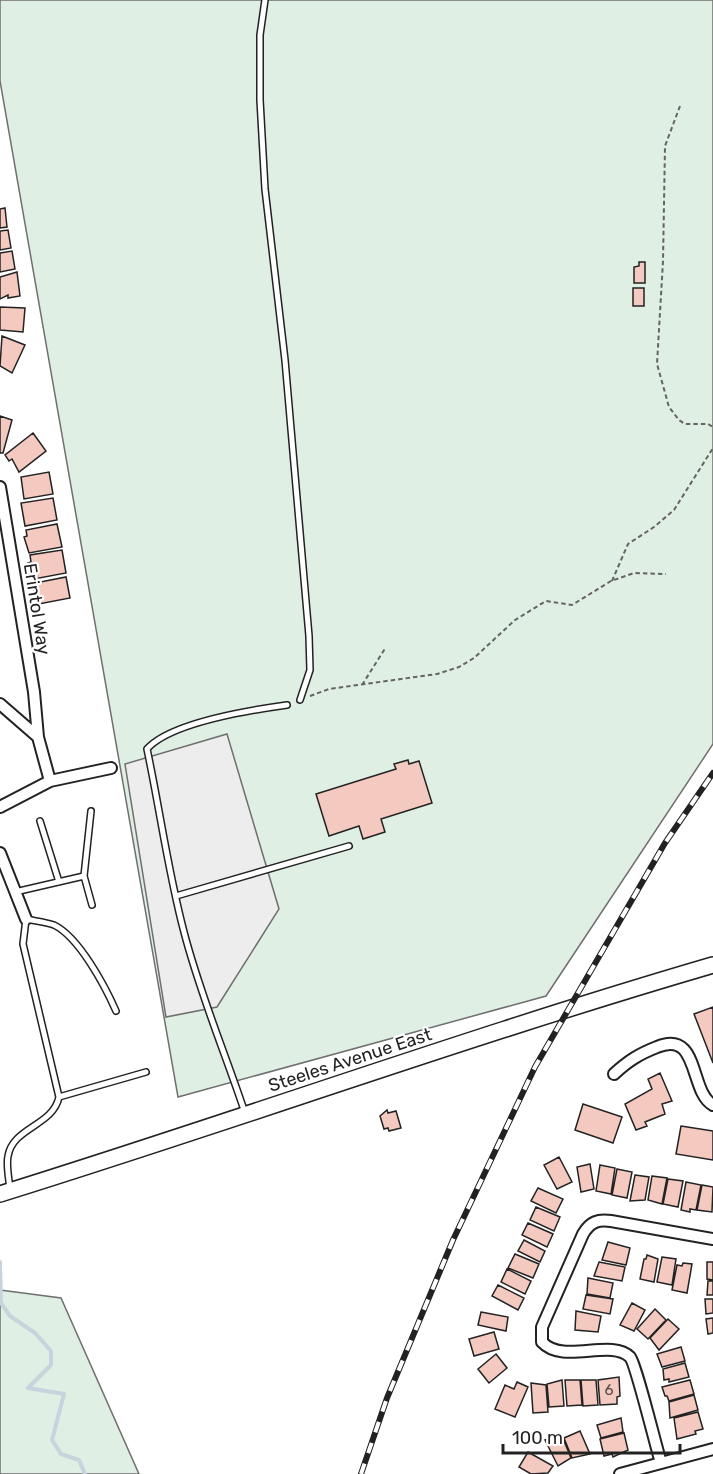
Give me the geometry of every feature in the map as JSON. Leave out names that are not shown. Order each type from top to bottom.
[{"type":"main road","name":"Steeles Avenue East","points":[[5,1193],[572,1006],[713,965]]},
{"type":"street","name":"Erintol Way","points":[[0,487],[34,692],[38,737],[50,781]]},
{"type":"street","points":[[0,704],[38,737]]},
{"type":"street","points":[[0,807],[50,781],[111,768]]},
{"type":"street","points":[[0,853],[26,919]]},
{"type":"street","points":[[614,1074],[632,1058],[663,1045],[673,1044],[687,1053],[705,1097],[713,1105]]},
{"type":"street","points":[[661,1463],[636,1366],[631,1358],[624,1353],[559,1352],[547,1348],[542,1342],[542,1327],[588,1225],[604,1220],[713,1239]]},
{"type":"street","points":[[620,1474],[713,1449]]},
{"type":"lane","points":[[265,0],[260,35],[260,100],[265,189],[286,371],[309,636],[310,670],[300,700]]},
{"type":"lane","points":[[246,1115],[221,1041],[203,999],[183,931],[147,749],[156,739],[196,724],[241,712],[288,705]]},
{"type":"lane","points":[[91,811],[84,876],[92,905]]},
{"type":"lane","points":[[40,821],[59,882]]},
{"type":"lane","points":[[176,896],[350,846]]},
{"type":"lane","points":[[15,892],[84,876]]},
{"type":"lane","points":[[5,1193],[8,1156],[12,1146],[21,1134],[48,1117],[57,1104],[58,1097],[23,944],[26,919],[53,925],[68,934],[105,986],[116,1011]]},
{"type":"lane","points":[[58,1097],[146,1072]]},
{"type":"path","points":[[680,106],[665,146],[663,261],[657,364],[669,407],[679,420],[685,424],[708,424],[713,427]]},
{"type":"path","points":[[612,581],[628,544],[674,510],[713,448]]},
{"type":"path","points":[[300,700],[330,688],[436,674],[459,667],[474,658],[525,613],[546,601],[572,605],[612,581],[634,573],[666,574]]},
{"type":"path","points":[[362,685],[386,647]]},
{"type":"green space","points":[[0,0],[713,0],[713,744],[546,996],[178,1097],[0,81]]},
{"type":"green space","points":[[0,1290],[61,1298],[139,1474],[0,1474]]},
{"type":"shaded area","points":[[227,734],[279,909],[217,1007],[166,1017],[125,764]]},
{"type":"building","points":[[5,208],[7,227],[0,228],[0,209]]},
{"type":"building","points":[[8,230],[11,248],[0,250],[0,231]]},
{"type":"building","points":[[12,251],[15,269],[0,272],[0,253]]},
{"type":"building","points":[[639,262],[645,262],[645,283],[634,283],[634,267],[639,266]]},
{"type":"building","points":[[17,272],[20,296],[8,298],[8,295],[0,299],[0,277]]},
{"type":"building","points":[[633,288],[644,288],[644,306],[633,306]]},
{"type":"building","points":[[0,307],[25,308],[23,332],[0,330]]},
{"type":"building","points":[[2,336],[25,345],[12,373],[0,366]]},
{"type":"building","points":[[0,416],[12,420],[3,453],[0,453]]},
{"type":"building","points":[[33,433],[46,451],[19,472],[12,459],[9,461],[5,455]]},
{"type":"building","points":[[49,472],[53,494],[24,499],[21,477]]},
{"type":"building","points":[[53,498],[57,520],[25,526],[21,503]]},
{"type":"building","points":[[57,524],[62,547],[29,553],[24,537],[27,536],[26,530]]},
{"type":"building","points":[[62,550],[66,573],[34,579],[28,563],[31,562],[30,555]]},
{"type":"building","points":[[66,577],[70,598],[39,604],[33,588],[36,588],[35,583]]},
{"type":"building","points":[[408,760],[409,764],[419,761],[432,803],[381,819],[385,832],[363,839],[359,826],[329,836],[316,794],[396,769],[394,764]]},
{"type":"building","points":[[713,1007],[713,1063],[694,1014]]},
{"type":"building","points":[[660,1073],[672,1101],[662,1104],[665,1114],[645,1122],[647,1126],[636,1130],[625,1104],[652,1089],[648,1079]]},
{"type":"building","points":[[583,1104],[622,1117],[613,1143],[575,1130]]},
{"type":"building","points":[[387,1110],[388,1113],[396,1111],[401,1128],[389,1131],[388,1128],[384,1129],[380,1116]]},
{"type":"building","points":[[681,1126],[713,1131],[713,1160],[676,1154]]},
{"type":"building","points":[[559,1157],[572,1182],[557,1189],[544,1165]]},
{"type":"building","points":[[590,1164],[594,1189],[581,1192],[577,1167]]},
{"type":"building","points":[[600,1165],[615,1168],[611,1194],[596,1191]]},
{"type":"building","points":[[617,1169],[632,1172],[627,1198],[612,1195]]},
{"type":"building","points":[[635,1175],[649,1177],[645,1200],[630,1201]]},
{"type":"building","points":[[652,1176],[667,1178],[662,1204],[648,1200]]},
{"type":"building","points":[[668,1179],[683,1181],[678,1207],[663,1204]]},
{"type":"building","points":[[686,1182],[701,1185],[696,1210],[690,1209],[690,1212],[681,1210]]},
{"type":"building","points":[[702,1185],[713,1187],[712,1212],[697,1210]]},
{"type":"building","points":[[538,1188],[563,1199],[556,1213],[531,1201]]},
{"type":"building","points":[[536,1207],[560,1217],[554,1231],[530,1220]]},
{"type":"building","points":[[528,1223],[553,1234],[547,1247],[522,1235]]},
{"type":"building","points":[[524,1240],[545,1251],[540,1262],[518,1251]]},
{"type":"building","points":[[608,1242],[630,1248],[626,1265],[602,1260]]},
{"type":"building","points":[[515,1254],[539,1264],[533,1278],[508,1268]]},
{"type":"building","points":[[647,1255],[658,1259],[654,1282],[640,1279]]},
{"type":"building","points":[[662,1257],[676,1259],[672,1285],[657,1282]]},
{"type":"building","points":[[599,1262],[625,1267],[622,1281],[594,1276]]},
{"type":"building","points":[[707,1262],[713,1262],[713,1280],[707,1279]]},
{"type":"building","points":[[683,1263],[692,1264],[687,1293],[672,1290],[677,1265],[682,1266]]},
{"type":"building","points":[[507,1269],[531,1281],[525,1294],[501,1282]]},
{"type":"building","points":[[588,1278],[613,1283],[610,1298],[587,1294]]},
{"type":"building","points":[[708,1281],[713,1281],[713,1295],[707,1295]]},
{"type":"building","points":[[498,1285],[524,1298],[518,1310],[492,1296]]},
{"type":"building","points":[[586,1295],[613,1299],[610,1314],[583,1309]]},
{"type":"building","points":[[705,1299],[713,1299],[713,1313],[706,1314]]},
{"type":"building","points":[[632,1303],[645,1310],[634,1331],[620,1325]]},
{"type":"building","points":[[655,1309],[666,1320],[648,1339],[637,1329]]},
{"type":"building","points":[[576,1311],[601,1316],[598,1332],[575,1330]]},
{"type":"building","points":[[481,1312],[508,1317],[506,1331],[478,1325]]},
{"type":"building","points":[[713,1318],[713,1333],[708,1334],[706,1319]]},
{"type":"building","points":[[668,1319],[679,1329],[659,1350],[650,1338]]},
{"type":"building","points":[[494,1332],[499,1349],[474,1356],[469,1339]]},
{"type":"building","points":[[681,1347],[685,1361],[662,1367],[657,1354]]},
{"type":"building","points":[[496,1354],[507,1368],[489,1383],[478,1369]]},
{"type":"building","points":[[685,1363],[689,1377],[669,1382],[669,1379],[664,1380],[663,1369]]},
{"type":"building","points":[[619,1377],[620,1396],[617,1397],[617,1404],[600,1405],[598,1380]]},
{"type":"building","points":[[562,1380],[564,1406],[549,1407],[547,1384]]},
{"type":"building","points":[[565,1380],[580,1380],[582,1405],[567,1406]]},
{"type":"building","points":[[581,1380],[596,1380],[598,1405],[583,1406]]},
{"type":"building","points":[[690,1380],[694,1394],[669,1401],[662,1387]]},
{"type":"building","points":[[517,1382],[528,1387],[515,1417],[495,1409],[505,1385],[514,1389]]},
{"type":"building","points":[[531,1383],[546,1385],[548,1412],[533,1413]]},
{"type":"building","points":[[694,1395],[698,1410],[670,1418],[669,1402]]},
{"type":"building","points":[[698,1412],[703,1429],[695,1431],[696,1434],[677,1439],[674,1418]]},
{"type":"building","points":[[621,1418],[623,1432],[601,1438],[597,1425]]},
{"type":"building","points":[[580,1431],[590,1454],[572,1458],[564,1438]]},
{"type":"building","points":[[624,1433],[628,1450],[613,1457],[612,1454],[604,1456],[600,1439]]},
{"type":"building","points":[[557,1435],[562,1436],[571,1458],[558,1466],[545,1440]]},
{"type":"building","points":[[528,1452],[553,1466],[548,1473],[531,1474],[519,1467]]},
{"type":"waterway","points":[[0,1262],[1,1303],[10,1316],[35,1333],[51,1351],[51,1365],[28,1388],[64,1394],[52,1440],[61,1454],[79,1460],[85,1474]]},
{"type":"railway","points":[[361,1474],[387,1398],[453,1240],[535,1067],[665,843],[713,773]]}]
